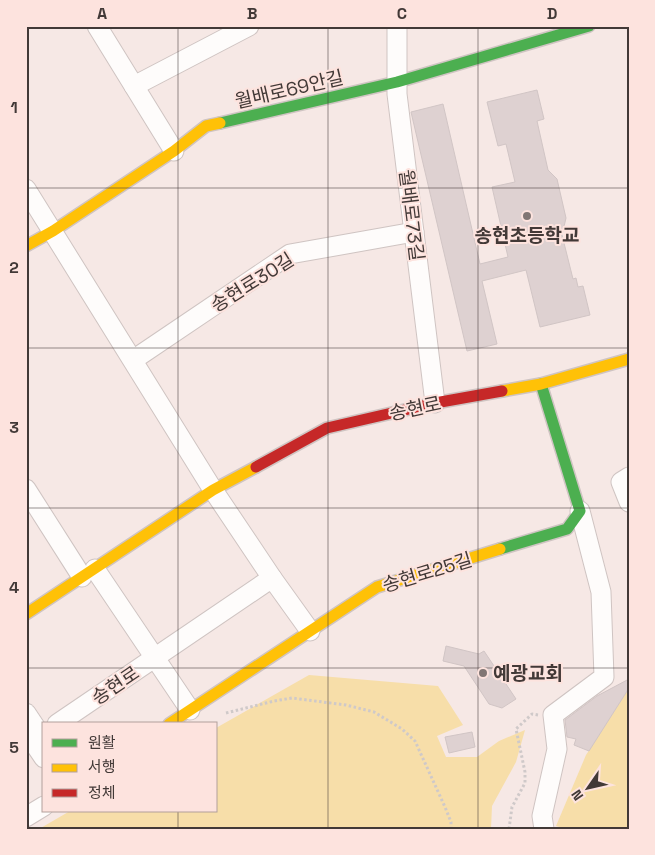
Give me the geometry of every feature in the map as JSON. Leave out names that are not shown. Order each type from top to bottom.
[{"type":"street","points":[[98,26],[174,151]]},
{"type":"street","points":[[134,86],[250,26]]},
{"type":"street","name":"월배로73길","points":[[397,26],[397,94],[435,403]]},
{"type":"street","name":"월배로69안길","points":[[26,246],[53,231],[174,151],[206,126],[397,82],[589,26]]},
{"type":"street","points":[[26,189],[213,490],[310,631]]},
{"type":"street","name":"송현로30길","points":[[133,360],[290,254],[414,232]]},
{"type":"street","name":"송현로","points":[[26,614],[213,490],[327,428],[435,403],[541,384],[629,359]]},
{"type":"street","points":[[541,384],[580,511],[601,592],[604,677],[553,715],[557,749],[542,816],[544,829]]},
{"type":"street","points":[[629,477],[621,482],[629,502]]},
{"type":"street","points":[[26,489],[154,658],[190,710]]},
{"type":"street","name":"송현로25길","points":[[172,722],[377,587],[567,529],[580,511]]},
{"type":"street","name":"송현로","points":[[60,722],[272,578]]},
{"type":"street","points":[[26,713],[38,735],[42,750]]},
{"type":"street","points":[[26,817],[42,807]]},
{"type":"path","points":[[226,713],[292,698],[346,705],[374,712],[402,729],[415,741],[446,807],[451,822],[451,829]]},
{"type":"path","points":[[509,829],[512,807],[525,783],[525,772],[516,729],[532,714],[553,715]]},
{"type":"shaded area","points":[[309,675],[438,686],[463,725],[437,736],[446,757],[477,757],[499,741],[525,730],[516,762],[492,806],[491,829],[39,829],[68,812],[218,812],[218,727]]},
{"type":"shaded area","points":[[629,688],[629,829],[566,829],[556,826],[586,755]]},
{"type":"building","points":[[537,90],[544,119],[537,121],[548,170],[557,179],[566,218],[562,235],[573,279],[576,278],[578,287],[583,286],[590,315],[540,327],[526,270],[482,281],[497,344],[467,351],[411,112],[443,104],[480,264],[508,257],[492,187],[515,182],[506,144],[498,146],[487,102]]},
{"type":"building","points":[[446,646],[479,654],[484,651],[516,699],[502,708],[489,704],[464,666],[443,661]]},
{"type":"building","points":[[629,679],[629,688],[589,751],[574,745],[576,739],[567,737],[565,720],[597,696]]},
{"type":"building","points":[[472,732],[475,747],[449,753],[445,737]]},
{"type":"traffic: fast","points":[[220,123],[397,82],[589,26]]},
{"type":"traffic: fast","points":[[500,549],[567,529],[580,511],[541,384]]},
{"type":"traffic: slow","points":[[26,246],[53,231],[174,151],[206,126],[220,123]]},
{"type":"traffic: slow","points":[[502,391],[541,384],[629,359]]},
{"type":"traffic: slow","points":[[26,614],[213,490],[256,467]]},
{"type":"traffic: slow","points":[[172,722],[377,587],[500,549]]},
{"type":"traffic: jam","points":[[256,467],[327,428],[435,403],[502,391]]},
{"type":"place","name":"송현초등학교","points":[[527,216]]},
{"type":"place","name":"예광교회","points":[[483,673]]}]
